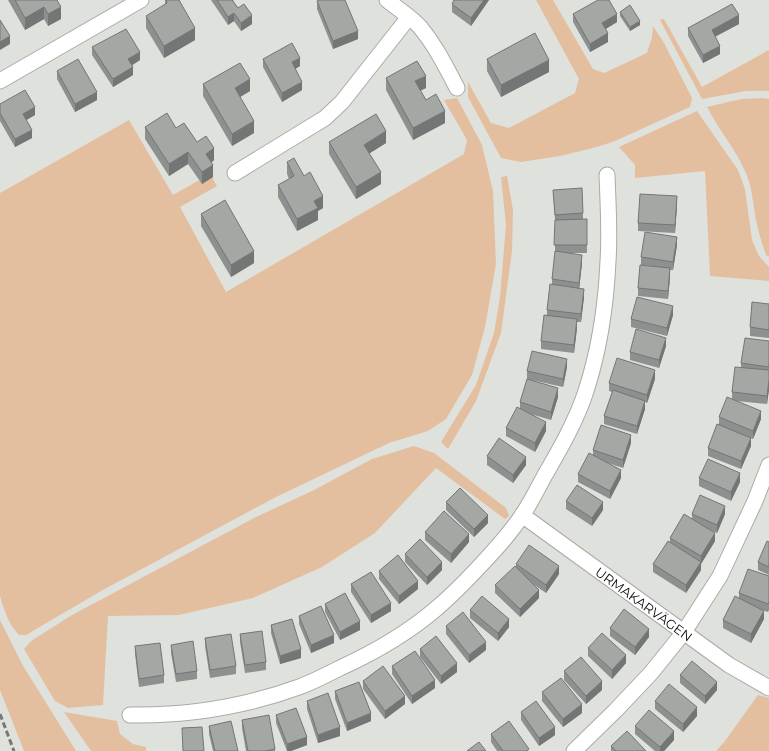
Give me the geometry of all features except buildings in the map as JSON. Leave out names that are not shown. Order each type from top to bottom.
[{"type":"street","points":[[0,81],[141,0]]},
{"type":"street","points":[[387,0],[420,27],[432,43],[457,88]]},
{"type":"street","points":[[236,173],[325,118],[342,102],[409,17]]},
{"type":"street","points":[[130,715],[157,716],[229,707],[301,686],[365,657],[388,644],[436,610],[460,587],[499,545],[522,515],[561,447],[575,420],[585,393],[601,328],[608,261],[607,175]]},
{"type":"street","points":[[574,751],[646,678],[684,632],[720,576],[755,501],[769,465]]},
{"type":"street","name":"URMAKARVÄGEN","points":[[522,515],[729,665],[769,688]]},
{"type":"shaded area","points":[[536,0],[553,0],[593,69],[604,73],[647,53],[652,37],[653,26],[664,43],[692,98],[690,107],[615,141],[597,147],[560,156],[521,162],[501,158],[468,97],[468,82],[491,123],[509,128],[575,93],[579,79]]},
{"type":"shaded area","points":[[664,19],[702,87],[769,50],[769,91],[746,91],[702,99],[660,20]]},
{"type":"shaded area","points":[[457,98],[482,145],[493,191],[496,264],[485,327],[472,375],[446,419],[428,431],[389,443],[274,498],[101,591],[26,635],[19,635],[15,631],[5,612],[0,596],[0,193],[129,120],[173,195],[210,174],[217,186],[180,207],[226,292],[464,154],[467,140],[444,100]]},
{"type":"shaded area","points":[[741,99],[769,99],[769,257],[766,255],[759,232],[748,177],[736,154],[707,107]]},
{"type":"shaded area","points":[[697,111],[738,170],[745,189],[752,240],[759,256],[769,267],[769,281],[710,276],[705,171],[635,178],[635,165],[619,147]]},
{"type":"shaded area","points":[[507,176],[513,210],[512,251],[501,333],[476,401],[448,449],[441,442],[476,385],[494,333],[500,297],[506,225],[501,177]]},
{"type":"shaded area","points":[[414,446],[434,453],[506,508],[509,516],[505,519],[436,468],[375,533],[322,567],[253,598],[179,615],[108,616],[103,705],[68,708],[55,701],[24,649],[31,641],[72,615],[254,518],[314,490],[372,459]]},
{"type":"shaded area","points":[[0,620],[22,664],[76,751],[24,751],[0,690]]},
{"type":"shaded area","points":[[758,695],[769,698],[769,751],[716,751],[725,741]]},
{"type":"shaded area","points":[[64,712],[117,721],[120,734],[133,744],[146,747],[146,751],[91,751]]},
{"type":"railway","points":[[0,714],[14,751]]}]
